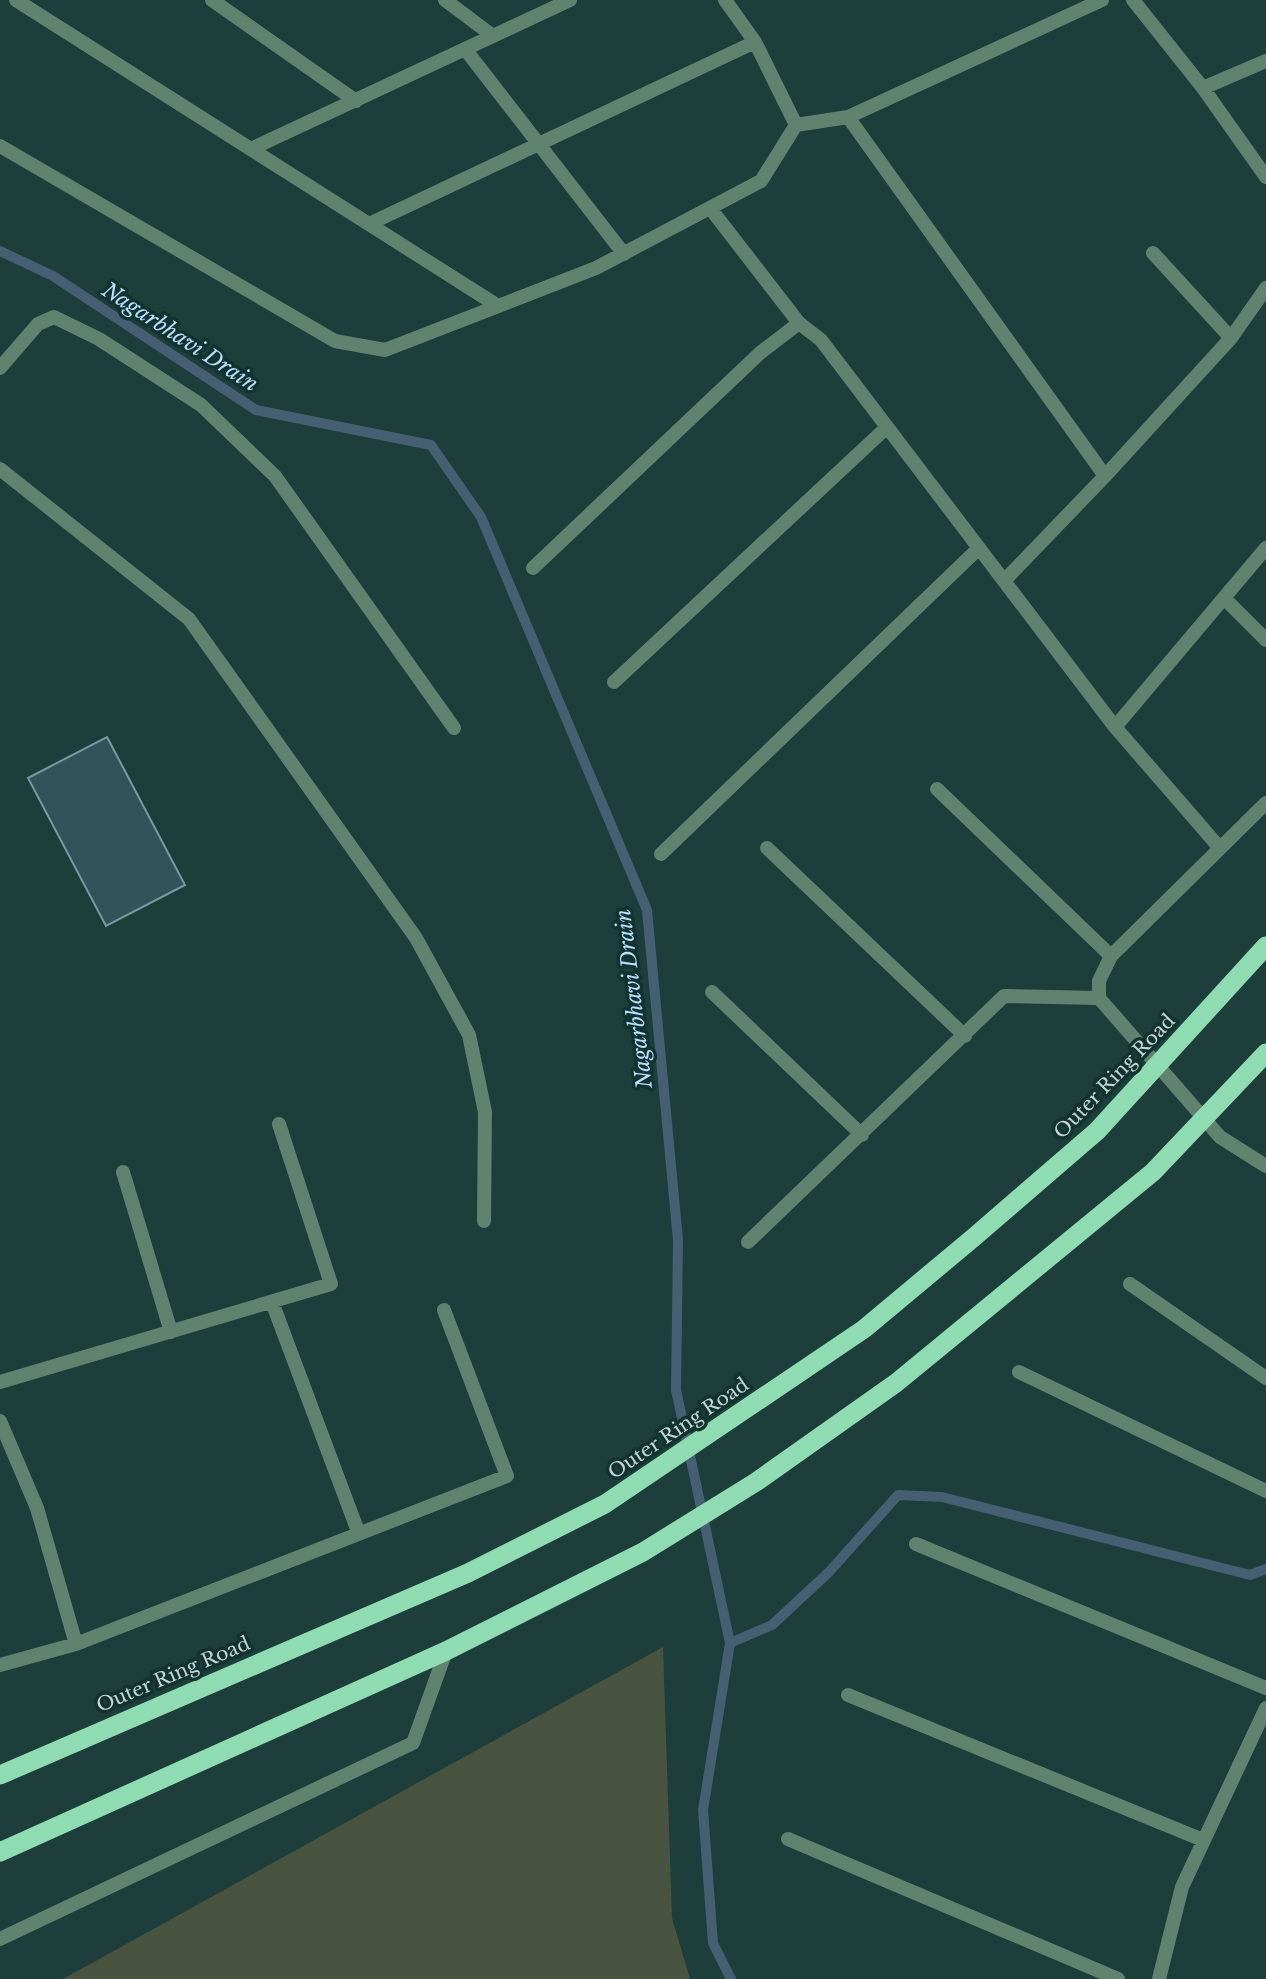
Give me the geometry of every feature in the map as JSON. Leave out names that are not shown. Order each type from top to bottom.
[{"type":"highway","name":"Outer Ring Road","points":[[0,1774],[468,1573],[605,1504],[864,1329],[1097,1131],[1266,946]]},
{"type":"highway","points":[[0,1853],[446,1651],[643,1552],[756,1482],[897,1383],[1153,1172],[1266,1053]]},
{"type":"street","points":[[16,0],[32,4],[251,149],[498,306]]},
{"type":"street","points":[[212,0],[356,101]]},
{"type":"street","points":[[445,0],[493,36]]},
{"type":"street","points":[[251,149],[570,0]]},
{"type":"street","points":[[725,0],[755,42],[796,125]]},
{"type":"street","points":[[0,146],[335,341],[385,350],[596,268],[761,181],[796,125],[848,117],[1102,0]]},
{"type":"street","points":[[1133,0],[1203,88],[1266,177]]},
{"type":"street","points":[[369,224],[755,42]]},
{"type":"street","points":[[465,49],[624,254]]},
{"type":"street","points":[[1203,88],[1266,61]]},
{"type":"street","points":[[848,117],[1104,476]]},
{"type":"street","points":[[710,208],[799,323],[821,340],[1115,727],[1219,847]]},
{"type":"street","points":[[1153,253],[1231,338]]},
{"type":"street","points":[[1004,581],[1231,338],[1266,288]]},
{"type":"street","points":[[0,368],[38,324],[54,317],[99,339],[201,405],[275,476],[454,728]]},
{"type":"street","points":[[533,568],[760,353],[799,323]]},
{"type":"street","points":[[614,682],[886,428]]},
{"type":"street","points":[[0,469],[189,619],[416,938],[469,1035],[485,1112],[484,1221]]},
{"type":"street","points":[[660,854],[979,548]]},
{"type":"street","points":[[1115,727],[1266,548]]},
{"type":"street","points":[[1224,598],[1266,640]]},
{"type":"street","points":[[937,789],[1111,956]]},
{"type":"street","points":[[1266,803],[1111,956],[1099,981],[1099,998],[1220,1137],[1266,1166]]},
{"type":"street","points":[[767,848],[965,1036]]},
{"type":"street","points":[[712,992],[862,1135]]},
{"type":"street","points":[[748,1242],[1004,996],[1099,998]]},
{"type":"street","points":[[0,1382],[331,1284],[279,1124]]},
{"type":"street","points":[[123,1172],[171,1332]]},
{"type":"street","points":[[1130,1284],[1266,1378]]},
{"type":"street","points":[[272,1302],[359,1534]]},
{"type":"street","points":[[0,1665],[76,1644],[507,1476],[444,1310]]},
{"type":"street","points":[[1019,1372],[1266,1491]]},
{"type":"street","points":[[0,1421],[37,1508],[76,1644]]},
{"type":"street","points":[[916,1544],[1266,1688]]},
{"type":"street","points":[[0,1940],[413,1742],[446,1651]]},
{"type":"street","points":[[848,1695],[1203,1840]]},
{"type":"street","points":[[1159,1979],[1182,1887],[1266,1708]]},
{"type":"street","points":[[788,1839],[1118,1979]]},
{"type":"green space","points":[[663,1647],[672,1918],[690,1979],[63,1979]]},
{"type":"building","points":[[107,737],[185,885],[106,926],[28,778]]},
{"type":"waterway","name":"Nagarbhavi Drain","points":[[0,251],[53,276],[256,410],[431,445],[481,517],[647,910],[678,1240],[676,1390],[730,1643],[703,1810],[713,1943],[731,1979]]},
{"type":"waterway","points":[[730,1643],[772,1625],[829,1572],[898,1495],[942,1497],[1250,1575],[1266,1569]]}]
